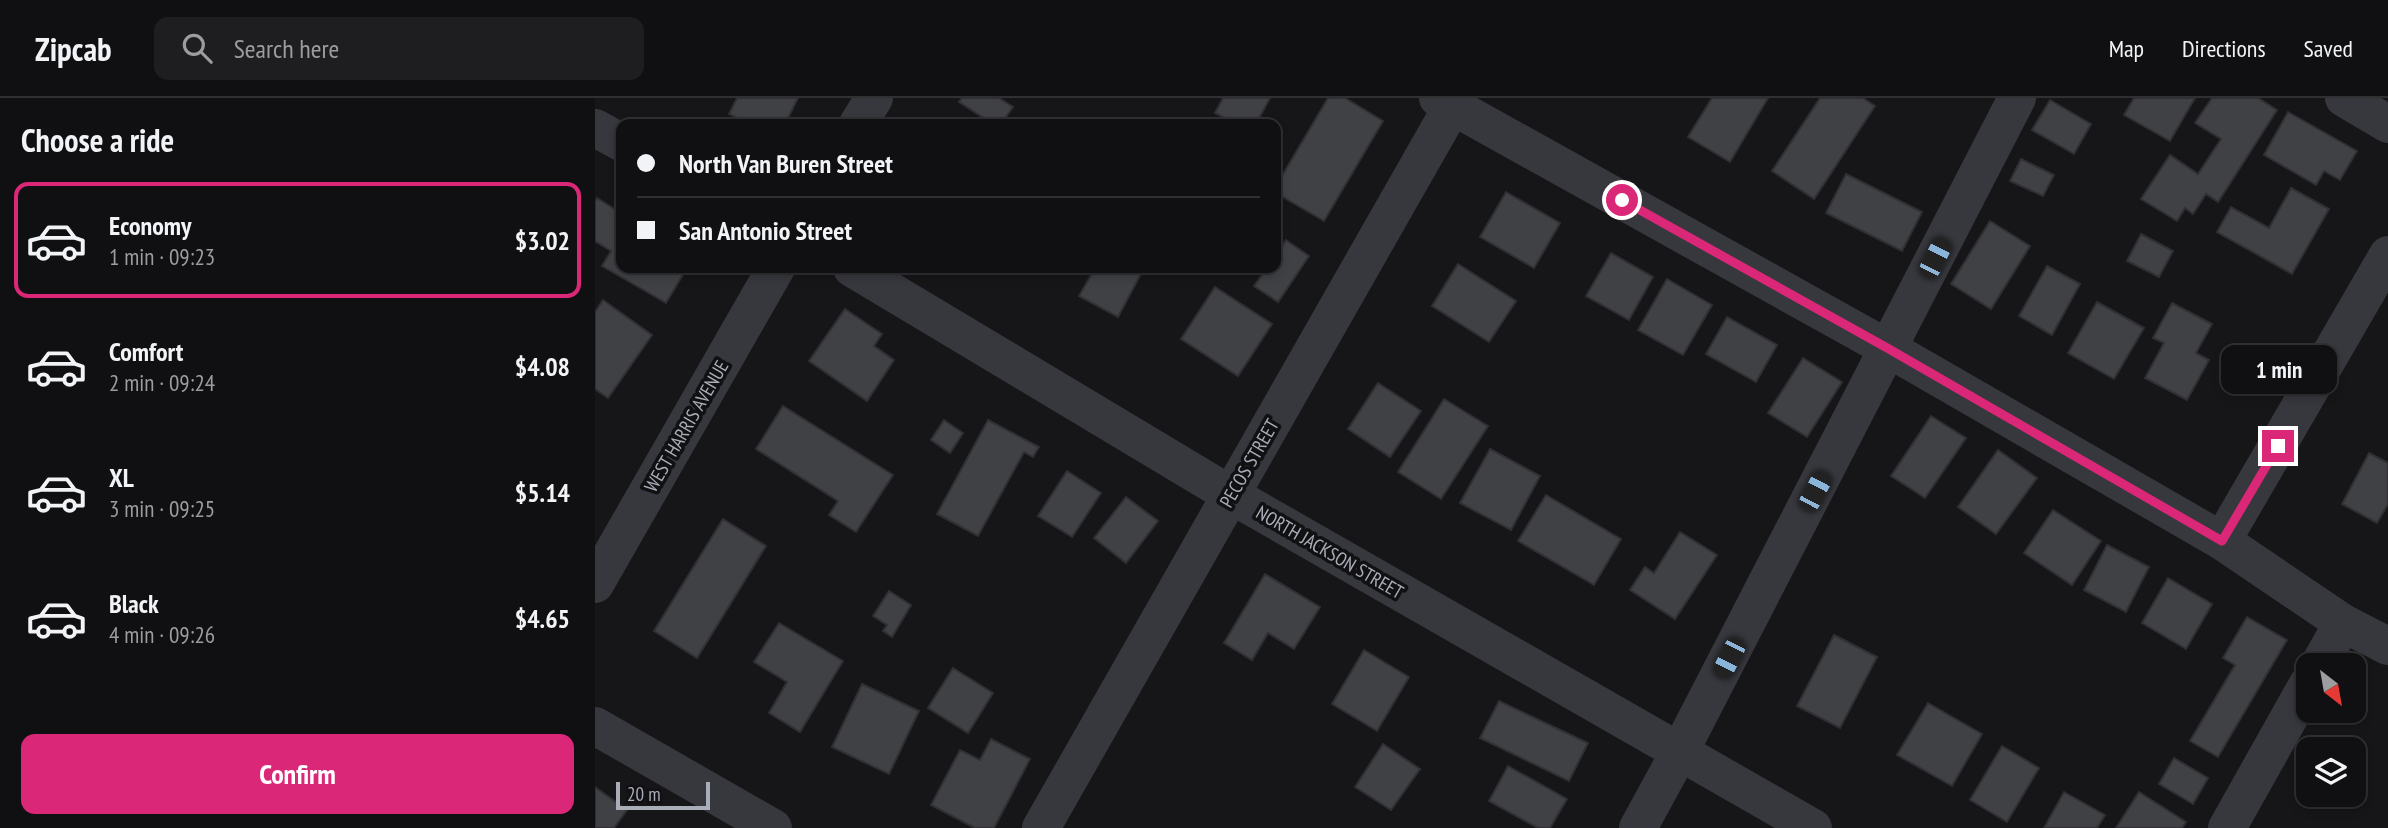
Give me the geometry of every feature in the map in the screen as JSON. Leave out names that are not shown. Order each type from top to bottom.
[{"type":"street","points":[[862,119],[874,98]]},
{"type":"street","points":[[1638,828],[2017,98]]},
{"type":"street","points":[[2344,98],[2388,124]]},
{"type":"street","points":[[1449,101],[1889,349],[2222,541],[2343,623],[2388,646]]},
{"type":"street","name":"PECOS STREET","points":[[1041,828],[1231,495],[1449,101]]},
{"type":"street","points":[[595,128],[616,139]]},
{"type":"street","points":[[2222,541],[2388,255]]},
{"type":"street","name":"WEST HARRIS AVENUE","points":[[595,584],[773,273]]},
{"type":"street","name":"NORTH JACKSON STREET","points":[[860,273],[1231,495],[1813,828]]},
{"type":"street","points":[[2326,653],[2343,623]]},
{"type":"street","points":[[2227,828],[2296,705]]},
{"type":"street","points":[[595,726],[773,828]]},
{"type":"building","points":[[737,98],[798,98],[788,119],[740,119],[729,114]]},
{"type":"building","points":[[962,98],[999,98],[1013,107],[1005,119],[985,119],[959,102]]},
{"type":"building","points":[[1223,98],[1270,98],[1259,119],[1227,119],[1215,113]]},
{"type":"building","points":[[1328,98],[1345,98],[1383,121],[1324,221],[1281,196],[1281,178]]},
{"type":"building","points":[[1712,98],[1768,98],[1730,162],[1688,137]]},
{"type":"building","points":[[1820,98],[1863,98],[1875,106],[1814,199],[1772,171]]},
{"type":"building","points":[[2134,98],[2195,98],[2170,141],[2124,115]]},
{"type":"building","points":[[2212,98],[2258,98],[2277,110],[2218,202],[2206,194],[2193,214],[2185,208],[2177,221],[2141,199],[2170,155],[2198,174],[2221,139],[2195,123]]},
{"type":"building","points":[[2050,100],[2091,124],[2074,154],[2032,130]]},
{"type":"building","points":[[2288,112],[2357,151],[2340,180],[2324,171],[2316,185],[2264,155]]},
{"type":"building","points":[[2021,159],[2054,175],[2043,196],[2010,181]]},
{"type":"building","points":[[1846,174],[1922,212],[1902,251],[1826,213]]},
{"type":"building","points":[[2291,188],[2329,209],[2292,274],[2217,232],[2231,207],[2269,228]]},
{"type":"building","points":[[1506,192],[1560,223],[1534,268],[1480,237]]},
{"type":"building","points":[[597,198],[616,210],[616,273],[684,273],[666,303],[602,266],[611,251],[595,241]]},
{"type":"building","points":[[1990,221],[2030,246],[1991,309],[1951,284]]},
{"type":"building","points":[[2141,234],[2173,251],[2159,277],[2127,261]]},
{"type":"building","points":[[1286,240],[1309,256],[1278,302],[1254,286],[1263,273],[1281,273],[1281,248]]},
{"type":"building","points":[[1611,253],[1653,277],[1629,320],[1586,296]]},
{"type":"building","points":[[1458,264],[1516,301],[1489,342],[1432,306]]},
{"type":"building","points":[[2047,266],[2080,284],[2052,335],[2019,316]]},
{"type":"building","points":[[1092,273],[1141,273],[1118,317],[1079,296]]},
{"type":"building","points":[[1667,279],[1712,305],[1683,355],[1638,330]]},
{"type":"building","points":[[1215,287],[1272,324],[1238,376],[1181,339]]},
{"type":"building","points":[[603,300],[652,335],[608,398],[595,389],[595,312]]},
{"type":"building","points":[[2097,302],[2144,328],[2114,379],[2068,353]]},
{"type":"building","points":[[2172,303],[2212,324],[2196,353],[2209,360],[2187,400],[2145,378],[2164,343],[2153,338]]},
{"type":"building","points":[[845,309],[882,334],[874,346],[894,360],[867,401],[809,361]]},
{"type":"building","points":[[1727,317],[1777,345],[1756,382],[1706,354]]},
{"type":"building","points":[[1803,358],[1842,382],[1807,437],[1768,413]]},
{"type":"building","points":[[1378,383],[1421,411],[1390,457],[1348,429]]},
{"type":"building","points":[[1444,399],[1488,426],[1441,499],[1398,472]]},
{"type":"building","points":[[783,406],[893,475],[856,532],[829,515],[838,501],[756,449]]},
{"type":"building","points":[[1931,416],[1966,438],[1925,498],[1891,476]]},
{"type":"building","points":[[944,420],[963,433],[950,453],[931,440]]},
{"type":"building","points":[[988,420],[1039,447],[1033,457],[1024,452],[978,536],[937,514]]},
{"type":"building","points":[[1490,449],[1540,476],[1511,530],[1460,503]]},
{"type":"building","points":[[1998,450],[2037,478],[1996,534],[1958,507]]},
{"type":"building","points":[[2369,453],[2388,463],[2388,504],[2377,523],[2342,504]]},
{"type":"building","points":[[1067,471],[1101,493],[1072,537],[1038,516]]},
{"type":"building","points":[[1546,495],[1621,539],[1594,585],[1518,541]]},
{"type":"building","points":[[1126,497],[1158,521],[1126,563],[1094,538]]},
{"type":"building","points":[[2053,510],[2101,541],[2072,585],[2024,553]]},
{"type":"building","points":[[723,519],[766,546],[697,658],[654,631]]},
{"type":"building","points":[[1680,532],[1717,555],[1675,619],[1630,590],[1645,567],[1654,573]]},
{"type":"building","points":[[2107,545],[2149,567],[2126,612],[2084,590]]},
{"type":"building","points":[[1265,574],[1320,607],[1294,649],[1268,633],[1252,660],[1224,643]]},
{"type":"building","points":[[2168,578],[2212,604],[2186,649],[2142,623]]},
{"type":"building","points":[[889,591],[911,605],[892,637],[883,631],[887,625],[873,616]]},
{"type":"building","points":[[2247,617],[2287,640],[2218,757],[2190,741],[2235,665],[2223,658]]},
{"type":"building","points":[[779,623],[843,661],[800,732],[769,713],[787,682],[754,662]]},
{"type":"building","points":[[1834,635],[1877,657],[1840,728],[1797,706]]},
{"type":"building","points":[[1364,650],[1409,677],[1377,731],[1332,704]]},
{"type":"building","points":[[953,668],[993,693],[968,733],[928,708]]},
{"type":"building","points":[[862,684],[919,711],[889,774],[832,747]]},
{"type":"building","points":[[1499,701],[1588,743],[1569,781],[1480,738]]},
{"type":"building","points":[[1928,703],[1982,734],[1952,786],[1897,755]]},
{"type":"building","points":[[991,739],[1030,759],[994,828],[975,828],[931,805],[960,750],[980,760]]},
{"type":"building","points":[[1383,744],[1420,769],[1391,810],[1355,787]]},
{"type":"building","points":[[2002,746],[2039,768],[2007,822],[1970,800]]},
{"type":"building","points":[[2174,758],[2208,778],[2193,804],[2159,784]]},
{"type":"building","points":[[1508,766],[1567,799],[1550,828],[1538,828],[1489,801]]},
{"type":"building","points":[[595,787],[627,810],[614,828],[595,828]]},
{"type":"building","points":[[2064,792],[2105,815],[2097,828],[2044,828]]},
{"type":"building","points":[[2139,792],[2186,822],[2182,828],[2116,828]]},
{"type":"route","points":[[1622,200],[1889,349],[2222,541],[2278,446]]}]
